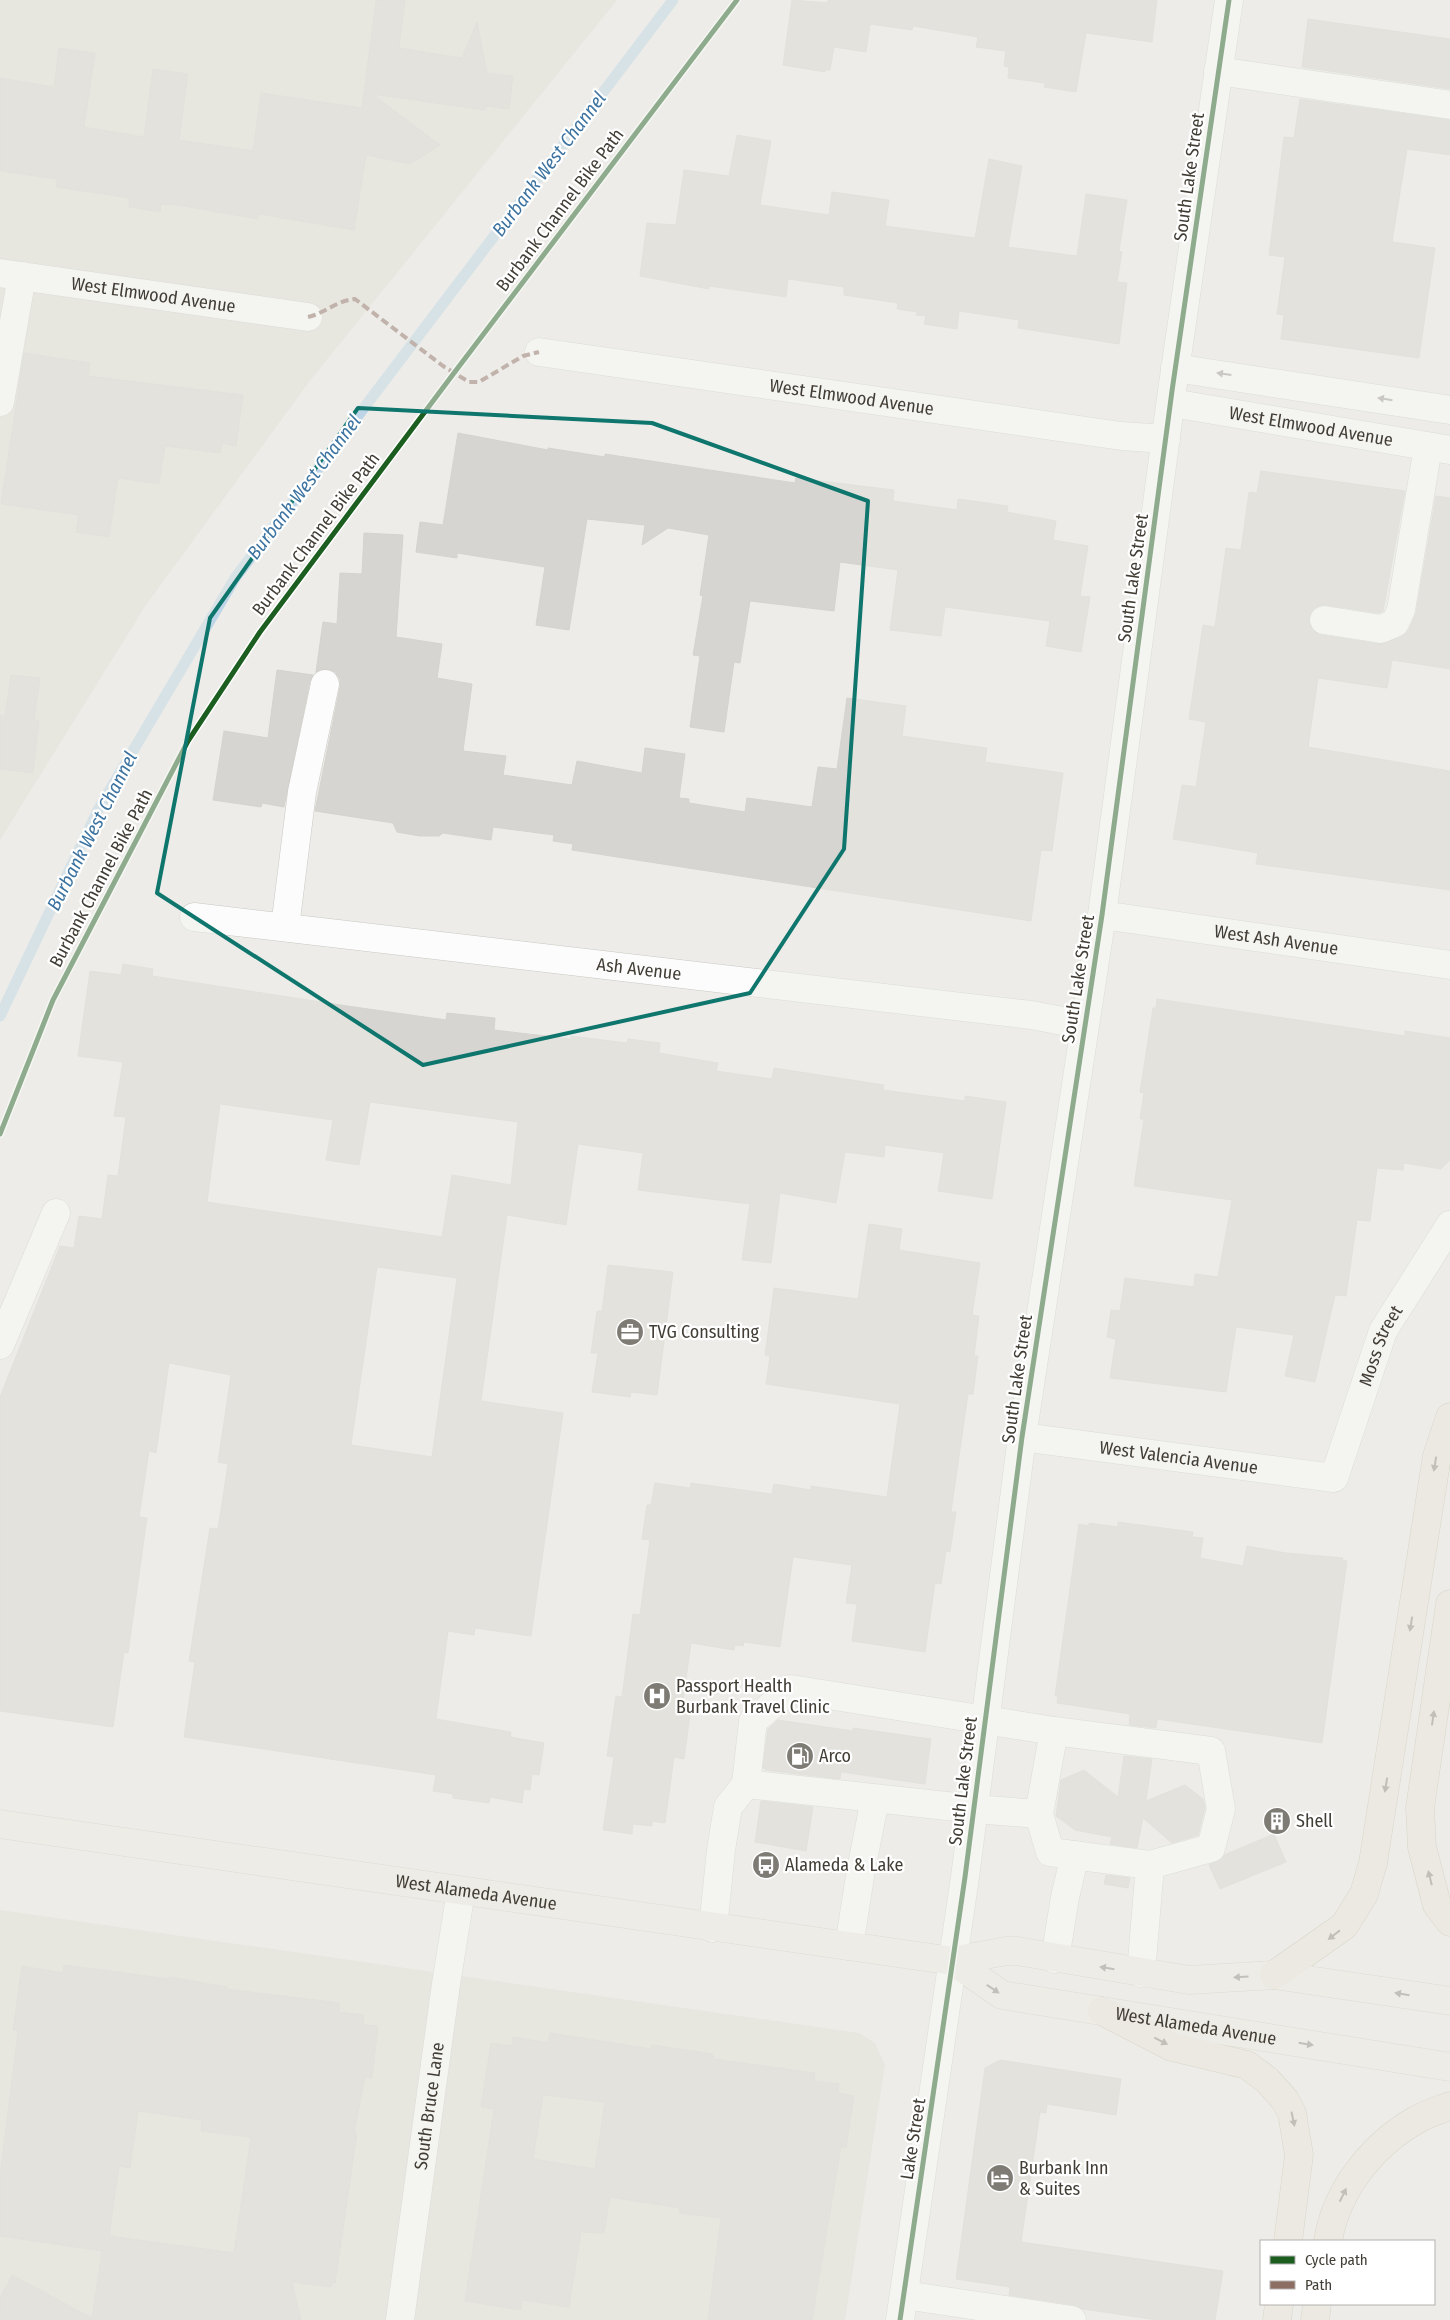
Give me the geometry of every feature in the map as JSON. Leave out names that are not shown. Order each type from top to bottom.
[{"type":"highway","points":[[1274,1975],[1344,1926],[1364,1894],[1373,1863],[1437,1456],[1450,1417]]},
{"type":"highway","points":[[1450,1604],[1420,1808],[1422,1847],[1437,1905],[1450,1922]]},
{"type":"highway","points":[[1102,2011],[1172,2047],[1247,2066],[1268,2080],[1285,2100],[1292,2114],[1299,2154],[1288,2240]]},
{"type":"highway","points":[[1328,2240],[1330,2227],[1344,2192],[1361,2168],[1404,2128],[1419,2118],[1450,2106]]},
{"type":"highway","points":[[1277,2320],[1279,2305]]},
{"type":"highway","points":[[1314,2320],[1317,2305]]},
{"type":"main road","name":"West Alameda Avenue","points":[[0,1824],[953,1961],[1006,1951],[1190,1980],[1274,1975],[1450,2001]]},
{"type":"main road","name":"West Alameda Avenue","points":[[953,1961],[1002,1995],[1450,2068]]},
{"type":"street","name":"South Lake Street","points":[[953,1961],[1022,1437],[1102,915],[1172,403],[1175,368],[1228,0]]},
{"type":"street","points":[[1218,71],[1450,105]]},
{"type":"street","points":[[0,402],[11,275]]},
{"type":"street","name":"West Elmwood Avenue","points":[[11,275],[308,317]]},
{"type":"street","name":"West Elmwood Avenue","points":[[539,352],[1112,434],[1166,439]]},
{"type":"street","points":[[1175,368],[1450,410]]},
{"type":"street","name":"West Elmwood Avenue","points":[[1172,403],[1430,447]]},
{"type":"street","points":[[1324,620],[1381,629],[1395,623],[1401,610],[1430,447],[1416,404]]},
{"type":"street","points":[[286,927],[302,792],[325,684]]},
{"type":"street","name":"West Ash Avenue","points":[[1102,915],[1450,965]]},
{"type":"street","name":"Ash Avenue","points":[[194,917],[1031,1015],[1084,1025]]},
{"type":"street","points":[[0,1345],[56,1213]]},
{"type":"street","name":"Moss Street","points":[[1334,1478],[1383,1331],[1450,1225]]},
{"type":"street","name":"West Valencia Avenue","points":[[1022,1437],[1334,1478]]},
{"type":"street","points":[[713,1928],[721,1850],[728,1807],[746,1784],[753,1720],[791,1689],[1054,1731],[1211,1752],[1221,1809],[1211,1848],[1150,1865],[1050,1852],[1039,1814],[1054,1731]]},
{"type":"street","points":[[746,1784],[875,1799],[1039,1814]]},
{"type":"street","points":[[850,1946],[861,1870],[875,1799]]},
{"type":"street","points":[[1055,1959],[1065,1897],[1075,1855]]},
{"type":"street","points":[[1141,1973],[1150,1865]]},
{"type":"street","name":"South Bruce Lane","points":[[400,2320],[446,1984],[461,1891]]},
{"type":"street","name":"Lake Street","points":[[902,2308],[953,1961]]},
{"type":"street","points":[[902,2308],[1072,2320]]},
{"type":"highlighted area","points":[[358,408],[652,423],[868,501],[844,849],[750,993],[423,1065],[157,893],[210,618]]},
{"type":"shaded area","points":[[0,0],[617,0],[309,382],[146,605],[0,840]]},
{"type":"shaded area","points":[[0,1910],[859,2033],[875,2043],[885,2065],[845,2320],[0,2320]]},
{"type":"building","points":[[376,0],[405,0],[399,48],[462,58],[477,22],[487,73],[513,76],[509,109],[485,106],[485,110],[372,94],[440,145],[410,164],[366,155],[354,230],[259,214],[258,219],[178,205],[161,204],[160,212],[129,207],[130,198],[56,187],[57,179],[0,171],[0,78],[54,87],[59,48],[95,53],[84,127],[144,137],[153,69],[188,74],[179,140],[253,151],[261,93],[362,108]]},
{"type":"building","points":[[792,0],[828,3],[828,0],[1157,0],[1152,42],[1086,33],[1076,92],[1044,87],[1045,83],[1008,78],[1009,67],[1004,66],[1006,51],[976,47],[978,37],[913,26],[912,30],[870,24],[866,52],[834,47],[830,70],[825,70],[825,72],[783,65]]},
{"type":"building","points":[[1308,19],[1450,39],[1450,89],[1302,67]]},
{"type":"building","points":[[1300,99],[1450,120],[1450,155],[1407,149],[1392,242],[1435,248],[1419,358],[1281,339],[1284,315],[1277,314],[1285,257],[1269,255],[1284,137],[1294,138]]},
{"type":"building","points":[[737,135],[771,141],[760,205],[829,215],[832,192],[889,200],[885,226],[975,238],[989,159],[1022,166],[1008,247],[1077,256],[1086,194],[1127,200],[1119,251],[1122,252],[1117,282],[1127,283],[1119,344],[1018,328],[1019,320],[959,311],[957,329],[924,324],[926,316],[916,315],[917,312],[897,309],[898,303],[844,295],[844,287],[788,279],[786,297],[709,286],[709,289],[640,276],[647,223],[676,225],[684,170],[729,176]]},
{"type":"building","points":[[24,353],[90,363],[88,376],[243,395],[236,446],[222,443],[220,453],[165,446],[159,484],[118,478],[109,537],[76,532],[79,515],[1,504]]},
{"type":"building","points":[[458,433],[548,450],[548,448],[605,457],[605,454],[795,483],[796,478],[894,490],[893,501],[957,510],[958,499],[1008,506],[1007,512],[1056,521],[1053,540],[1088,546],[1080,596],[1090,597],[1081,652],[1046,646],[1050,621],[945,607],[941,636],[890,630],[898,570],[840,562],[834,611],[750,601],[740,663],[734,662],[724,732],[690,727],[700,656],[693,655],[703,596],[700,595],[709,535],[668,528],[642,545],[645,525],[587,519],[569,630],[536,625],[545,567],[457,553],[457,558],[416,552],[420,522],[443,525]]},
{"type":"building","points":[[1261,471],[1405,491],[1383,611],[1379,613],[1326,605],[1318,606],[1309,617],[1310,626],[1321,635],[1379,644],[1401,637],[1409,630],[1416,613],[1436,496],[1450,498],[1450,669],[1392,660],[1387,688],[1318,678],[1308,747],[1450,771],[1450,890],[1256,864],[1258,853],[1173,839],[1182,785],[1196,787],[1206,722],[1189,719],[1203,625],[1215,627],[1226,548],[1241,550],[1249,492],[1257,493]]},
{"type":"building","points":[[364,533],[403,535],[396,637],[442,644],[437,678],[472,684],[463,751],[506,756],[503,775],[572,785],[577,761],[642,773],[645,748],[685,754],[679,798],[689,799],[689,803],[745,812],[747,798],[812,807],[818,767],[837,769],[847,698],[906,706],[902,736],[987,748],[985,762],[1063,773],[1052,851],[1041,850],[1031,921],[572,850],[573,844],[553,841],[554,835],[493,827],[491,840],[443,833],[439,836],[420,836],[397,832],[393,823],[315,811],[340,687],[340,679],[335,672],[328,669],[316,672],[323,622],[337,624],[340,573],[362,574]]},
{"type":"building","points":[[277,670],[313,675],[310,681],[284,807],[262,803],[261,807],[213,800],[224,731],[268,738]]},
{"type":"building","points":[[11,675],[40,678],[34,720],[39,721],[33,773],[0,769],[0,716],[5,716]]},
{"type":"building","points":[[123,964],[153,969],[152,976],[347,1006],[446,1020],[447,1013],[495,1018],[494,1030],[571,1039],[571,1036],[627,1043],[628,1039],[660,1043],[659,1053],[718,1063],[716,1071],[772,1079],[774,1068],[884,1085],[883,1090],[965,1101],[965,1096],[1006,1102],[992,1199],[938,1191],[944,1153],[885,1145],[884,1157],[845,1152],[836,1203],[780,1193],[771,1263],[742,1260],[750,1204],[638,1190],[643,1153],[578,1144],[566,1225],[507,1215],[481,1401],[563,1413],[531,1636],[475,1628],[474,1635],[448,1631],[436,1719],[511,1732],[510,1737],[544,1743],[539,1775],[532,1774],[530,1790],[524,1789],[522,1803],[490,1797],[489,1803],[453,1798],[453,1794],[433,1791],[436,1775],[184,1737],[195,1662],[189,1661],[210,1528],[218,1529],[228,1464],[218,1462],[231,1375],[169,1363],[156,1453],[149,1451],[139,1517],[147,1518],[128,1653],[124,1652],[113,1727],[0,1711],[0,1397],[60,1246],[74,1248],[79,1216],[102,1219],[108,1175],[118,1176],[126,1117],[114,1116],[123,1062],[78,1056],[90,971],[121,975]],"holes":[[[370,1102],[518,1122],[511,1185],[452,1175],[442,1237],[207,1202],[220,1104],[333,1120],[326,1160],[359,1165]],[[377,1267],[457,1278],[432,1457],[351,1445]]]},
{"type":"building","points":[[1157,999],[1405,1036],[1405,1031],[1450,1038],[1450,1160],[1441,1169],[1404,1163],[1403,1170],[1377,1168],[1370,1221],[1357,1220],[1346,1296],[1335,1295],[1315,1382],[1285,1376],[1294,1335],[1236,1327],[1226,1392],[1110,1378],[1116,1339],[1107,1337],[1111,1310],[1120,1311],[1125,1278],[1194,1287],[1195,1274],[1218,1277],[1232,1200],[1134,1186],[1144,1119],[1140,1119],[1144,1093],[1140,1092],[1153,1008],[1156,1008]]},
{"type":"building","points":[[869,1224],[902,1229],[899,1250],[980,1263],[972,1315],[979,1316],[974,1356],[978,1356],[973,1394],[968,1394],[951,1512],[956,1512],[950,1552],[946,1551],[941,1584],[935,1583],[925,1652],[852,1641],[857,1604],[846,1603],[852,1565],[793,1557],[780,1647],[744,1642],[743,1646],[735,1645],[734,1650],[691,1643],[681,1714],[690,1715],[684,1759],[674,1757],[665,1823],[652,1821],[652,1826],[633,1824],[632,1834],[603,1830],[614,1757],[607,1756],[616,1696],[622,1697],[633,1614],[640,1615],[650,1540],[642,1539],[647,1505],[651,1505],[655,1483],[690,1488],[691,1483],[772,1494],[774,1484],[811,1490],[811,1486],[887,1497],[900,1404],[766,1384],[770,1356],[765,1355],[774,1288],[858,1299]]},
{"type":"building","name":"TVG Consulting","points":[[608,1265],[673,1272],[657,1395],[631,1392],[630,1397],[592,1392],[598,1353],[591,1353],[597,1311],[602,1311]]},
{"type":"building","points":[[1118,1522],[1193,1532],[1192,1537],[1203,1538],[1200,1558],[1243,1566],[1247,1546],[1286,1553],[1343,1558],[1342,1560],[1347,1561],[1322,1743],[1157,1719],[1156,1728],[1129,1725],[1130,1714],[1057,1703],[1058,1696],[1055,1696],[1079,1524],[1089,1526],[1089,1523],[1118,1527]]},
{"type":"building","points":[[778,1720],[853,1731],[853,1728],[931,1739],[925,1784],[841,1772],[840,1779],[766,1770],[763,1768],[768,1729]]},
{"type":"building","points":[[1124,1756],[1152,1759],[1146,1801],[1185,1785],[1203,1799],[1205,1808],[1198,1835],[1172,1843],[1143,1818],[1137,1848],[1110,1844],[1112,1837],[1075,1830],[1056,1816],[1061,1780],[1084,1770],[1118,1797]]},
{"type":"building","points":[[761,1801],[813,1807],[806,1851],[755,1842]]},
{"type":"building","name":"Shell","points":[[1274,1834],[1286,1862],[1220,1889],[1209,1865],[1222,1859],[1224,1855]]},
{"type":"building","points":[[1106,1875],[1130,1878],[1128,1888],[1104,1884]]},
{"type":"building","points":[[64,1965],[169,1979],[169,1977],[227,1987],[226,1989],[340,2003],[339,2012],[364,2015],[363,2025],[378,2026],[372,2078],[365,2077],[354,2133],[357,2133],[335,2283],[332,2283],[331,2287],[292,2282],[301,2320],[0,2320],[0,2298],[12,2275],[92,2318],[102,2251],[0,2236],[0,2175],[18,2031],[13,2030],[22,1966],[63,1973]],"holes":[[[138,2111],[202,2120],[201,2131],[251,2137],[234,2253],[109,2236],[119,2166],[130,2168]]]},
{"type":"building","points":[[550,2033],[652,2049],[652,2045],[712,2054],[714,2059],[815,2073],[814,2081],[839,2084],[838,2093],[854,2096],[846,2148],[841,2147],[812,2320],[708,2320],[721,2218],[679,2213],[680,2208],[610,2197],[604,2233],[581,2232],[569,2307],[522,2300],[521,2310],[465,2301],[494,2109],[481,2107],[491,2043],[512,2046],[513,2037],[548,2043]],"holes":[[[543,2095],[605,2102],[595,2169],[533,2159]]]},
{"type":"building","name":"Burbank Inn & Suites","points":[[1000,2060],[1121,2079],[1116,2115],[1047,2104],[1046,2113],[1040,2112],[1021,2242],[1223,2271],[1215,2320],[1157,2320],[1083,2309],[1074,2305],[1009,2295],[1010,2287],[956,2279],[985,2068]]},
{"type":"waterway","name":"Burbank West Channel","points":[[0,1016],[98,810],[235,578],[673,0]]},
{"type":"marked path","points":[[308,317],[355,299],[443,366],[469,382],[479,382],[523,356],[539,352]]},
{"type":"cycle path","name":"Burbank Channel Bike Path","points":[[0,1134],[53,1000],[188,741],[260,632],[737,0]]},
{"type":"cycle path","points":[[900,2320],[965,1877],[1022,1437],[1102,915],[1172,391],[1229,0]]},
{"type":"place","name":"TVG Consulting","points":[[630,1332]]},
{"type":"place","name":"Passport Health Burbank Travel Clinic","points":[[657,1696]]},
{"type":"place","name":"Arco","points":[[800,1756]]},
{"type":"place","name":"Shell","points":[[1277,1821]]},
{"type":"place","name":"Alameda & Lake","points":[[766,1865]]},
{"type":"place","name":"Burbank Inn & Suites","points":[[1000,2178]]}]
